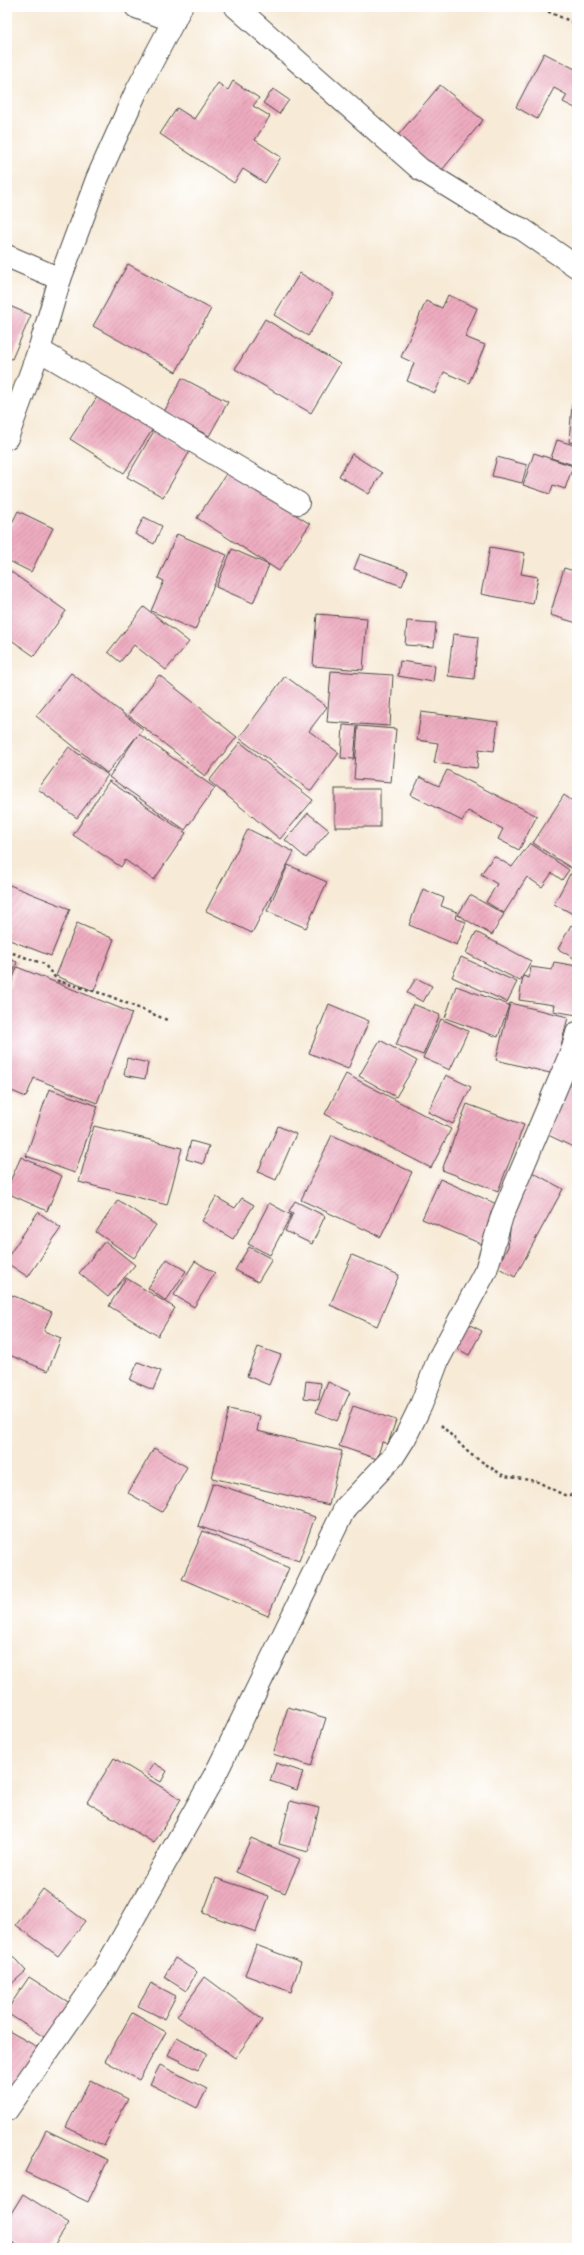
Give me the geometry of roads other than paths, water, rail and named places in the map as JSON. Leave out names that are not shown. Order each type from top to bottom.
[{"type":"street","points":[[7,438],[39,350],[60,279],[100,172],[136,92],[178,14],[136,7]]},
{"type":"street","points":[[236,7],[420,168],[452,190],[522,230],[577,267]]},
{"type":"street","points":[[7,256],[60,279]]},
{"type":"street","points":[[39,350],[298,503]]},
{"type":"street","points":[[7,2110],[102,1974],[216,1773],[345,1508],[393,1458],[421,1405],[438,1360],[486,1270],[502,1216],[573,1048],[577,1033]]}]
